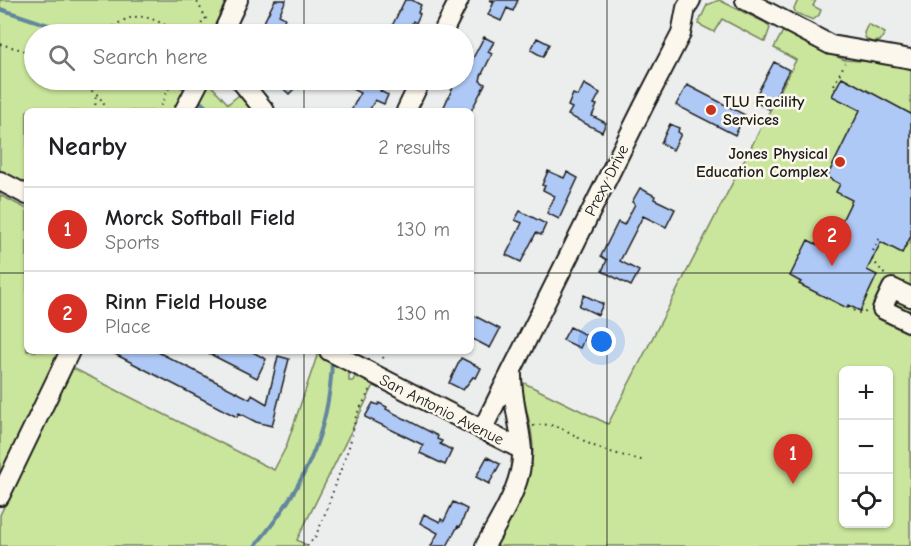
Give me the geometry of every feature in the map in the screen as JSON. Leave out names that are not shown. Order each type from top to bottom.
[{"type":"street","points":[[227,24],[238,0]]},
{"type":"street","points":[[447,24],[459,0]]},
{"type":"street","points":[[745,0],[831,45],[911,59]]},
{"type":"street","name":"Prexy Drive","points":[[482,430],[681,34],[682,3]]},
{"type":"street","points":[[186,108],[195,90]]},
{"type":"street","points":[[248,90],[262,108]]},
{"type":"street","points":[[407,108],[416,90]]},
{"type":"street","points":[[0,182],[24,194]]},
{"type":"street","points":[[911,297],[892,288],[882,309],[911,323]]},
{"type":"street","points":[[0,496],[69,354]]},
{"type":"street","name":"San Antonio Avenue","points":[[342,354],[360,358],[377,376],[522,450]]},
{"type":"street","name":"Prexy Drive","points":[[485,546],[504,510],[521,469],[522,450],[511,389],[512,368]]},
{"type":"path","points":[[196,0],[206,18],[201,24]]},
{"type":"path","points":[[117,24],[136,16],[151,18],[162,24]]},
{"type":"path","points":[[0,44],[24,51]]},
{"type":"path","points":[[836,89],[833,87],[846,61]]},
{"type":"path","points":[[91,90],[106,108]]},
{"type":"path","points":[[159,108],[168,90]]},
{"type":"path","points":[[95,108],[96,94]]},
{"type":"path","points":[[873,251],[881,235]]},
{"type":"path","points":[[872,259],[888,278]]},
{"type":"path","points":[[848,307],[858,313],[868,312]]},
{"type":"path","points":[[307,546],[315,537],[322,522],[350,444],[356,416],[385,361],[383,354]]},
{"type":"path","points":[[519,430],[543,424],[561,427],[596,448],[645,461]]},
{"type":"green space","points":[[0,0],[230,0],[218,24],[24,24],[24,90],[186,90],[177,108],[24,108],[24,183],[0,171]]},
{"type":"green space","points":[[719,0],[766,23],[770,28],[765,42],[722,19],[714,32],[698,24],[707,5]]},
{"type":"green space","points":[[798,0],[816,0],[813,6],[821,10],[819,15],[813,20],[796,13],[794,9]]},
{"type":"green space","points":[[868,24],[885,33],[880,41],[871,42],[866,39],[864,33]]},
{"type":"green space","points":[[783,31],[845,60],[891,63],[911,67],[910,546],[496,546],[523,493],[531,466],[532,437],[522,382],[608,424],[796,60],[774,48]]},
{"type":"green space","points":[[205,90],[215,90],[228,104],[239,95],[250,108],[196,108]]},
{"type":"green space","points":[[0,195],[24,207],[24,354],[61,354],[0,481]]},
{"type":"green space","points":[[318,354],[349,368],[349,381],[353,381],[355,376],[367,378],[375,383],[297,540],[308,546],[0,546],[0,515],[71,367],[274,470],[286,447]]},
{"type":"building","points":[[275,0],[286,0],[279,15],[285,18],[282,24],[263,24]]},
{"type":"building","points":[[405,0],[412,0],[421,5],[416,23],[413,21],[412,24],[393,24]]},
{"type":"building","points":[[490,0],[518,0],[513,11],[507,8],[501,21],[488,15],[494,2]]},
{"type":"building","points":[[484,37],[494,42],[488,52],[492,54],[481,76],[480,81],[485,84],[473,108],[443,108],[452,90],[474,90],[474,56]]},
{"type":"building","points":[[537,38],[549,44],[543,57],[531,50]]},
{"type":"building","points":[[774,62],[789,70],[769,109],[753,101]]},
{"type":"building","points":[[842,77],[911,114],[911,236],[902,253],[881,242],[867,270],[877,275],[860,311],[848,305],[847,308],[799,284],[801,282],[790,276],[808,240],[818,245],[826,228],[836,233],[852,200],[836,192],[840,184],[827,177],[860,110],[832,96]]},
{"type":"building","points":[[584,84],[600,93],[594,104],[597,105],[592,116],[606,123],[602,132],[568,115],[572,108],[568,106],[573,94],[578,96]]},
{"type":"building","name":"TLU Facility Services","points":[[687,85],[745,115],[735,135],[676,105]]},
{"type":"building","points":[[354,90],[381,90],[388,95],[384,104],[375,100],[371,108],[352,108],[360,93]]},
{"type":"building","points":[[670,124],[679,128],[678,132],[681,134],[673,150],[661,143]]},
{"type":"building","points":[[548,171],[564,178],[567,172],[578,178],[559,219],[547,213],[555,196],[543,190],[545,186],[542,185]]},
{"type":"building","points":[[640,188],[655,196],[654,199],[675,209],[666,227],[643,216],[620,261],[639,271],[631,286],[602,271],[607,260],[601,256],[618,222],[624,225]]},
{"type":"building","points":[[520,211],[546,224],[541,235],[536,233],[521,262],[506,255],[522,223],[515,220]]},
{"type":"building","points":[[584,295],[603,304],[598,315],[579,306]]},
{"type":"building","points":[[474,316],[500,329],[490,348],[474,340]]},
{"type":"building","points":[[570,327],[586,335],[580,348],[563,340]]},
{"type":"building","points":[[115,354],[162,354],[250,399],[252,395],[267,404],[278,356],[289,359],[272,426],[256,422],[239,413],[237,417]]},
{"type":"building","points":[[210,354],[257,354],[266,359],[257,378]]},
{"type":"building","points":[[461,358],[481,368],[476,378],[473,377],[463,390],[449,383]]},
{"type":"building","points":[[373,403],[387,407],[386,409],[438,436],[437,439],[442,441],[440,444],[452,450],[445,465],[420,453],[423,445],[365,417]]},
{"type":"building","points":[[487,457],[500,464],[489,484],[476,477]]},
{"type":"building","points":[[453,502],[467,509],[460,527],[458,526],[447,546],[431,546],[438,533],[420,523],[424,514],[440,522],[441,519],[444,521]]},
{"type":"waterway","points":[[0,9],[45,24]]},
{"type":"waterway","points":[[198,100],[207,108]]},
{"type":"waterway","points":[[255,546],[287,504],[310,460],[326,412],[332,360]]},
{"type":"place","name":"TLU Facility Services","points":[[711,110]]},
{"type":"place","name":"Jones Physical Education Complex","points":[[840,162]]},
{"type":"place","name":"Rinn Field House","points":[[832,266]]},
{"type":"place","name":"Morck Softball Field","points":[[793,484]]}]
